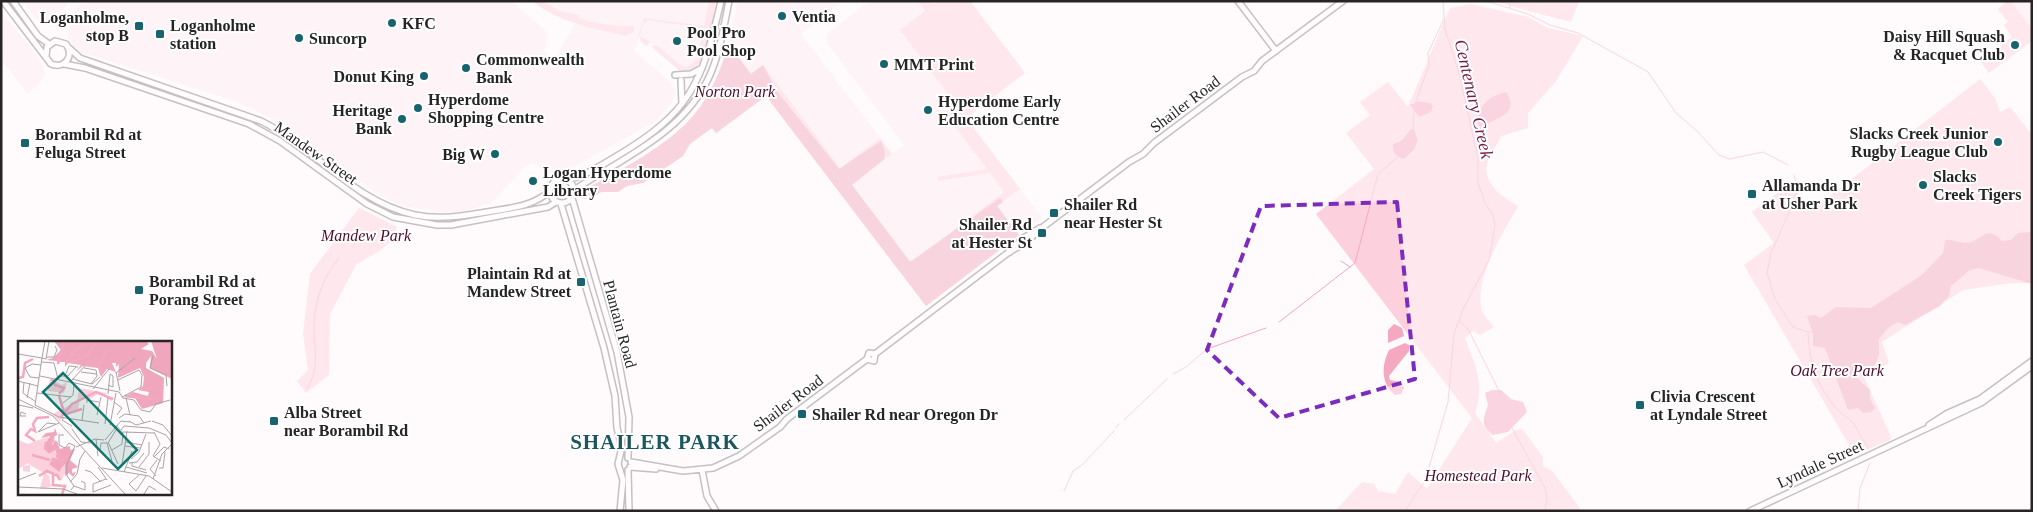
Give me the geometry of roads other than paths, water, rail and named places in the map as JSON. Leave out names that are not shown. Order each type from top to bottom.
[{"type":"street","points":[[3,1],[54,65],[64,64],[69,59],[69,48],[59,41],[49,44]]},
{"type":"street","points":[[13,1],[38,36],[49,44]]},
{"type":"street","points":[[565,180],[571,183],[574,190],[572,198],[558,203],[550,191],[555,182],[579,177],[650,136],[666,123],[682,104],[704,67],[721,1]]},
{"type":"street","points":[[574,190],[658,138],[688,110],[702,90],[712,69],[729,1]]},
{"type":"street","points":[[1238,1],[1276,51]]},
{"type":"street","name":"Shailer Road","points":[[620,468],[629,464],[702,470],[725,464],[739,456],[780,427],[867,359],[874,361],[875,354],[1009,252],[1025,243],[1042,227],[1129,162],[1143,154],[1154,143],[1242,77],[1254,71],[1262,61],[1343,1]]},
{"type":"street","points":[[46,56],[49,44]]},
{"type":"street","name":"Mandew Street","points":[[69,48],[80,58],[261,121],[286,134],[371,198],[399,211],[416,215],[450,217],[528,205],[540,200],[550,191]]},
{"type":"street","name":"Mandew Street","points":[[64,64],[85,68],[249,124],[280,141],[367,204],[406,221],[437,226],[466,224],[548,207],[558,203]]},
{"type":"street","points":[[675,75],[692,74],[704,67]]},
{"type":"street","points":[[681,80],[682,104]]},
{"type":"street","name":"Plantain Road","points":[[572,198],[617,352],[629,417],[629,511]]},
{"type":"street","name":"Plantain Road","points":[[558,203],[573,237],[609,367],[622,447],[620,468]]},
{"type":"street","name":"Lyndale Street","points":[[1750,511],[1981,403],[2032,361]]},
{"type":"street","name":"Lyndale Street","points":[[2010,379],[2032,366]]},
{"type":"street","points":[[620,460],[629,464]]},
{"type":"street","points":[[620,468],[623,480],[620,511]]},
{"type":"street","points":[[702,470],[706,496],[716,511]]},
{"type":"waterway","name":"Centenary Creek","points":[[1405,511],[1425,481],[1448,402],[1454,334],[1463,309],[1489,260],[1495,225],[1493,215],[1485,203],[1478,183],[1478,158],[1459,73],[1445,29],[1443,1]]},
{"type":"waterway","points":[[1486,1],[1528,14],[1550,25],[1578,33],[1648,72],[1676,113],[1697,131],[1719,155],[1729,159],[1763,152],[1788,165]]},
{"type":"waterway","points":[[1510,1],[1510,8]]},
{"type":"waterway","points":[[1415,104],[1429,65],[1428,53],[1444,19]]},
{"type":"waterway","points":[[1413,129],[1414,110]]},
{"type":"waterway","points":[[1279,322],[1355,263],[1378,174],[1399,156]]},
{"type":"waterway","points":[[1794,175],[1798,188],[1771,253],[1767,273],[1775,299],[1793,327],[1808,332],[1831,332],[1873,326],[1934,287],[1957,260],[1972,254],[1996,256],[2032,253]]},
{"type":"waterway","points":[[307,389],[314,373],[315,365],[314,317],[318,299],[324,281],[339,258]]},
{"type":"waterway","points":[[1341,261],[1350,267]]},
{"type":"waterway","points":[[1459,321],[1468,329],[1499,391]]},
{"type":"waterway","points":[[1173,374],[1186,367],[1207,349],[1266,328]]},
{"type":"waterway","points":[[1808,333],[1812,363],[1819,382],[1829,400],[1854,424],[1868,448]]},
{"type":"waterway","points":[[1124,420],[1167,379]]},
{"type":"waterway","points":[[1116,428],[1119,424]]},
{"type":"waterway","points":[[1512,428],[1545,488],[1547,497],[1545,511]]},
{"type":"waterway","points":[[1064,491],[1073,471],[1082,465],[1114,431]]},
{"type":"waterway","points":[[1858,511],[1860,488],[1870,463]]},
{"type":"place","name":"Ventia","points":[[782,16]]},
{"type":"place","name":"KFC","points":[[392,23]]},
{"type":"place","name":"Loganholme, stop B","points":[[139,26]]},
{"type":"place","name":"Loganholme station","points":[[160,34]]},
{"type":"place","name":"Suncorp","points":[[299,38]]},
{"type":"place","name":"Pool Pro Pool Shop","points":[[677,41]]},
{"type":"place","name":"Daisy Hill Squash & Racquet Club","points":[[2015,45]]},
{"type":"place","name":"MMT Print","points":[[884,64]]},
{"type":"place","name":"Commonwealth Bank","points":[[466,68]]},
{"type":"place","name":"Donut King","points":[[424,76]]},
{"type":"place","name":"Hyperdome Shopping Centre","points":[[418,108]]},
{"type":"place","name":"Hyperdome Early Education Centre","points":[[928,110]]},
{"type":"place","name":"Heritage Bank","points":[[402,119]]},
{"type":"place","name":"Slacks Creek Junior Rugby League Club","points":[[1998,142]]},
{"type":"place","name":"Borambil Rd at Feluga Street","points":[[25,143]]},
{"type":"place","name":"Big W","points":[[495,154]]},
{"type":"place","name":"Logan Hyperdome Library","points":[[533,181]]},
{"type":"place","name":"Slacks Creek Tigers","points":[[1923,185]]},
{"type":"place","name":"Allamanda Dr at Usher Park","points":[[1752,194]]},
{"type":"place","name":"Shailer Rd near Hester St","points":[[1054,213]]},
{"type":"place","name":"Shailer Rd at Hester St","points":[[1042,233]]},
{"type":"place","name":"Plaintain Rd at Mandew Street","points":[[581,282]]},
{"type":"place","name":"Borambil Rd at Porang Street","points":[[139,290]]},
{"type":"place","name":"Clivia Crescent at Lyndale Street","points":[[1640,405]]},
{"type":"place","name":"Shailer Rd near Oregon Dr","points":[[802,414]]},
{"type":"place","name":"Alba Street near Borambil Rd","points":[[274,421]]},
{"type":"district","name":"SHAILER PARK","points":[[655,442]]},
{"type":"park label","name":"Norton Park","points":[[735,91]]},
{"type":"park label","name":"Mandew Park","points":[[366,235]]},
{"type":"park label","name":"Oak Tree Park","points":[[1837,370]]},
{"type":"park label","name":"Homestead Park","points":[[1478,475]]}]
